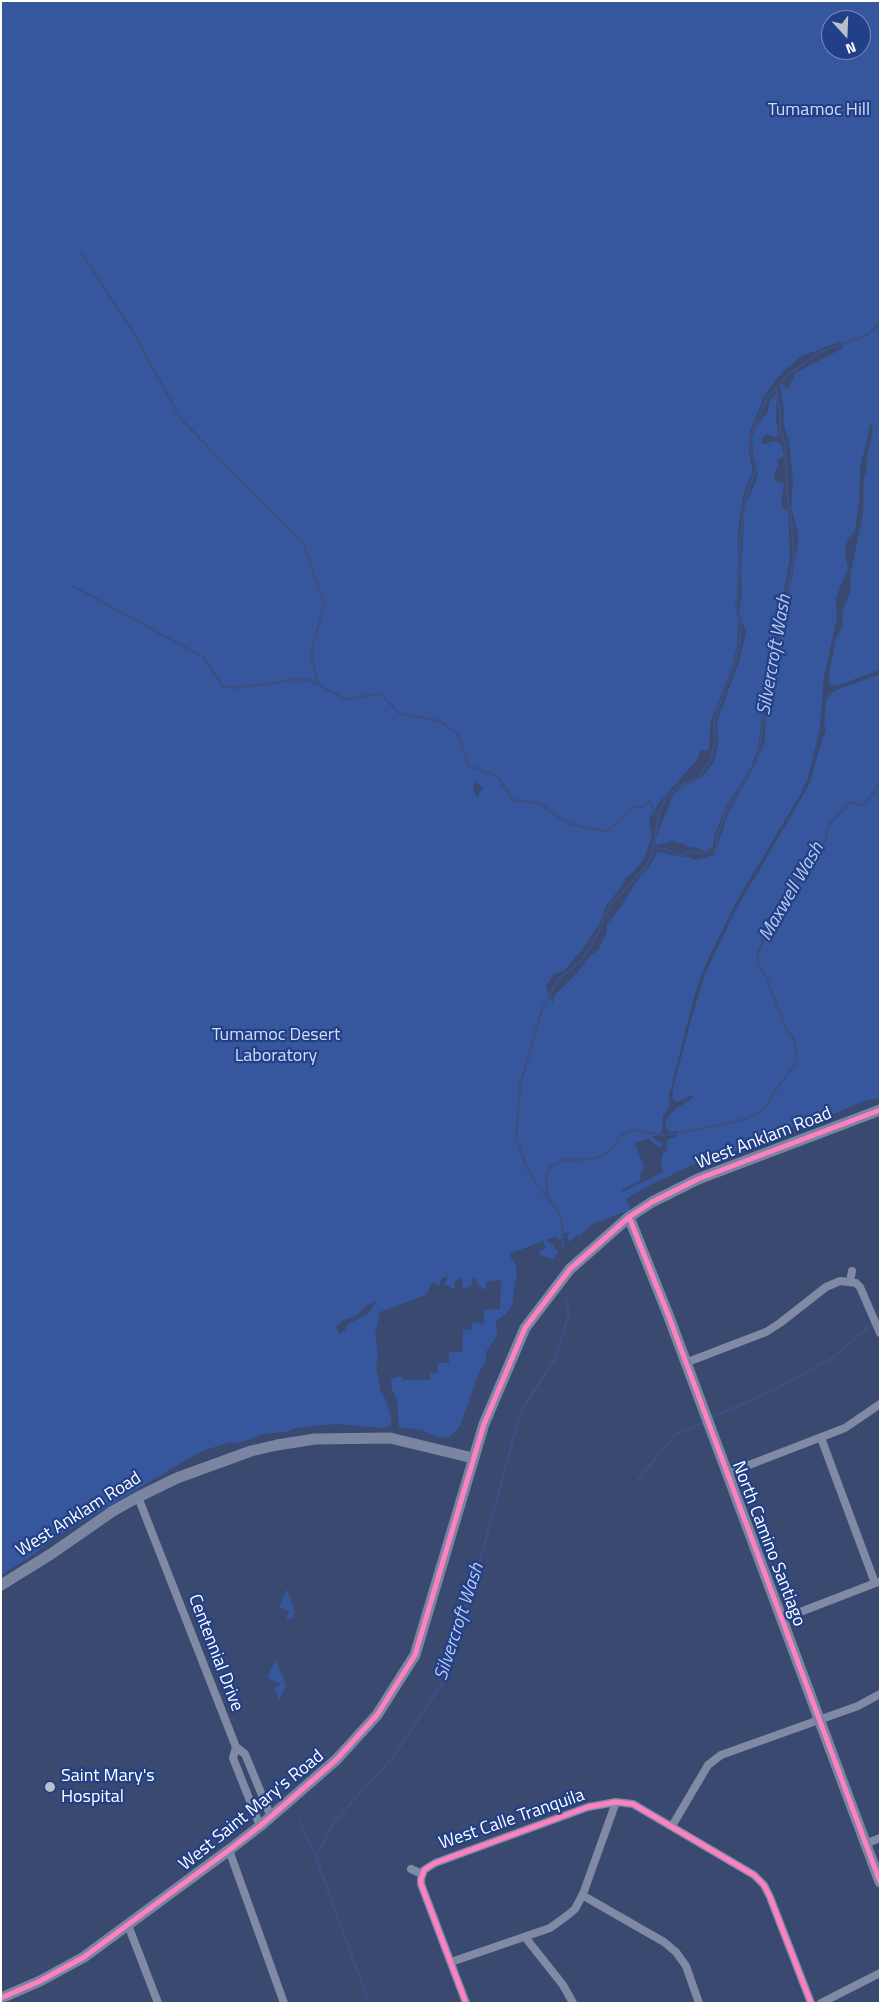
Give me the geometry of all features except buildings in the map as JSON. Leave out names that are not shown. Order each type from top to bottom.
[{"type":"main road","name":"West Anklam Road","points":[[1,1585],[51,1554],[113,1510],[138,1496],[177,1478],[238,1456],[277,1445],[315,1439],[390,1438],[473,1458],[484,1424],[525,1328],[570,1269],[629,1217],[652,1202],[698,1179],[880,1110]]},
{"type":"main road","name":"North Camino Santiago","points":[[629,1217],[728,1473],[818,1720],[880,1882]]},
{"type":"main road","name":"West Saint Mary's Road","points":[[1,1998],[40,1981],[76,1961],[229,1850],[271,1817],[336,1760],[371,1722],[415,1655],[458,1516],[473,1458]]},
{"type":"street","points":[[852,1271],[852,1282]]},
{"type":"street","points":[[685,1363],[766,1332],[826,1287],[840,1281],[852,1282],[860,1287],[880,1333]]},
{"type":"street","points":[[728,1473],[845,1428],[880,1404]]},
{"type":"street","points":[[782,1620],[878,1582],[821,1438]]},
{"type":"street","name":"Centennial Drive","points":[[138,1496],[236,1747],[246,1754],[271,1817]]},
{"type":"street","points":[[672,1826],[708,1765],[721,1755],[858,1706],[880,1694]]},
{"type":"street","points":[[236,1747],[234,1758],[260,1826]]},
{"type":"street","points":[[451,1962],[525,1937],[559,1923],[575,1908],[582,1896],[616,1802]]},
{"type":"street","name":"West Calle Tranquila","points":[[422,1874],[428,1866],[435,1863],[588,1807],[616,1802],[633,1804],[754,1875],[764,1885],[770,1896],[811,2003]]},
{"type":"street","points":[[865,1844],[880,1838]]},
{"type":"street","points":[[229,1850],[284,2003]]},
{"type":"street","points":[[411,1869],[422,1874],[421,1884],[466,2003]]},
{"type":"street","points":[[582,1896],[664,1942],[676,1952],[686,1966],[699,2003]]},
{"type":"street","points":[[128,1925],[158,2003]]},
{"type":"street","points":[[525,1937],[562,1985],[572,2003]]},
{"type":"street","points":[[821,2003],[880,1974]]},
{"type":"green space","points":[[1,1],[880,1],[880,670],[836,686],[831,686],[829,683],[836,639],[842,627],[843,610],[851,589],[850,576],[863,514],[864,476],[867,469],[867,456],[873,432],[871,421],[860,469],[859,501],[855,531],[848,539],[845,552],[848,568],[836,598],[837,618],[824,677],[820,727],[808,778],[800,795],[738,899],[706,963],[695,993],[669,1096],[669,1106],[663,1116],[662,1133],[652,1137],[663,1144],[662,1147],[656,1146],[649,1139],[636,1142],[635,1144],[644,1166],[640,1175],[641,1180],[622,1190],[623,1192],[663,1172],[661,1162],[663,1153],[667,1150],[667,1141],[677,1136],[679,1131],[669,1132],[665,1125],[667,1119],[674,1110],[694,1097],[692,1095],[677,1102],[673,1099],[673,1088],[705,974],[734,913],[809,785],[826,731],[824,724],[826,701],[836,690],[880,674],[880,1098],[864,1101],[827,1117],[794,1125],[790,1130],[763,1138],[755,1144],[721,1157],[705,1159],[652,1184],[626,1199],[630,1210],[592,1224],[578,1237],[577,1235],[569,1242],[567,1238],[569,1232],[562,1235],[561,1241],[555,1237],[546,1240],[554,1246],[558,1253],[553,1259],[539,1254],[540,1251],[546,1248],[543,1241],[509,1254],[516,1266],[517,1273],[512,1305],[506,1314],[496,1321],[497,1336],[486,1352],[486,1360],[479,1372],[460,1426],[449,1437],[442,1438],[421,1430],[399,1427],[397,1400],[392,1389],[391,1380],[396,1377],[403,1377],[403,1380],[430,1380],[430,1373],[438,1373],[438,1363],[449,1363],[449,1352],[462,1352],[463,1330],[471,1330],[472,1322],[484,1324],[484,1310],[500,1309],[501,1280],[486,1282],[486,1289],[483,1289],[477,1284],[476,1279],[473,1278],[471,1286],[464,1289],[462,1287],[462,1280],[459,1278],[455,1281],[455,1288],[451,1289],[448,1285],[444,1285],[448,1276],[442,1278],[438,1286],[432,1283],[426,1295],[380,1312],[375,1334],[378,1356],[376,1368],[381,1393],[385,1398],[391,1417],[391,1426],[382,1428],[337,1424],[296,1428],[285,1432],[264,1434],[239,1443],[230,1442],[200,1452],[52,1540],[30,1557],[1,1575]],"holes":[[[841,341],[843,348],[795,373],[789,388],[786,389],[782,383],[780,386],[784,410],[783,421],[789,442],[793,481],[791,507],[799,539],[782,630],[771,671],[771,696],[766,712],[765,740],[760,755],[728,814],[714,855],[693,860],[687,856],[680,857],[657,851],[651,864],[635,883],[621,907],[607,924],[607,931],[599,949],[586,960],[578,972],[555,995],[553,1004],[546,986],[548,982],[554,974],[564,971],[585,946],[600,923],[606,906],[622,886],[626,877],[632,874],[644,859],[652,836],[649,820],[658,804],[697,760],[700,751],[708,750],[711,721],[732,667],[737,646],[738,620],[735,607],[738,590],[738,531],[743,496],[753,470],[749,454],[750,432],[764,396],[781,374],[800,357]],[[475,782],[483,788],[477,798],[473,789]],[[380,1301],[373,1305],[370,1312],[347,1325],[345,1330],[339,1334],[336,1326],[346,1319],[353,1318],[368,1305]]]},
{"type":"green space","points":[[775,395],[777,398],[776,421],[779,435],[775,437],[767,434],[761,442],[763,444],[775,441],[781,444],[784,456],[777,461],[778,465],[774,477],[776,481],[783,483],[784,486],[781,504],[788,512],[790,559],[781,604],[778,633],[767,672],[758,749],[751,767],[725,809],[714,836],[713,847],[706,851],[694,847],[689,848],[672,841],[657,845],[655,840],[673,795],[682,787],[702,777],[714,762],[718,744],[717,722],[740,658],[746,632],[739,613],[742,594],[741,573],[744,516],[746,504],[758,476],[752,438],[758,424],[767,413],[770,400]]},
{"type":"green space","points":[[287,1589],[295,1612],[291,1620],[286,1618],[289,1612],[279,1607]]},
{"type":"green space","points":[[276,1659],[286,1686],[279,1700],[274,1688],[281,1684],[267,1678]]},
{"type":"waterway","points":[[81,252],[133,332],[181,419],[304,545],[324,604],[311,653],[318,684]]},
{"type":"waterway","name":"Silvercroft Wash","points":[[563,1247],[562,1223],[559,1212],[536,1184],[527,1168],[516,1139],[520,1085],[542,1010],[558,979],[578,964],[592,945],[611,904],[643,870],[651,857],[660,809],[667,797],[681,785],[696,779],[711,760],[715,742],[714,720],[736,660],[740,640],[741,624],[737,613],[740,541],[745,501],[756,469],[750,447],[750,438],[767,398],[789,374],[820,352],[867,335],[880,323]]},
{"type":"waterway","name":"Silvercroft Wash","points":[[652,847],[666,849],[681,855],[688,852],[703,853],[713,851],[716,848],[717,836],[726,812],[759,755],[768,677],[780,633],[794,555],[787,494],[785,445],[780,428],[776,388]]},
{"type":"waterway","points":[[73,586],[203,657],[223,686],[231,688],[294,679],[309,680],[345,699],[381,694],[399,713],[439,721],[457,733],[469,766],[497,776],[513,800],[541,803],[549,811],[570,824],[604,831],[609,830],[631,808],[643,806],[650,802],[658,817]]},
{"type":"waterway","name":"Maxwell Wash","points":[[547,1195],[546,1178],[549,1168],[563,1160],[591,1159],[602,1156],[618,1143],[618,1137],[628,1131],[635,1130],[670,1135],[743,1120],[764,1109],[794,1066],[797,1053],[793,1037],[787,1031],[766,977],[758,963],[758,952],[782,904],[817,855],[826,838],[827,827],[850,802],[859,805],[865,804],[880,784]]},
{"type":"waterway","name":"Silvercroft Wash","points":[[369,2003],[316,1858],[334,1822],[393,1757],[444,1681],[465,1616],[519,1418],[523,1408],[555,1359],[569,1313],[566,1299]]},
{"type":"waterway","points":[[711,1418],[776,1389],[832,1358],[866,1329],[880,1321]]},
{"type":"waterway","points":[[636,1482],[675,1435],[704,1422]]},
{"type":"waterway","points":[[300,1822],[316,1857]]},
{"type":"cycle path","points":[[1,1998],[40,1981],[84,1957],[229,1850],[260,1826],[336,1760],[377,1715],[415,1655],[484,1424],[525,1328],[570,1269],[629,1217],[652,1202],[698,1179],[880,1110]]},
{"type":"cycle path","points":[[629,1217],[669,1317],[880,1882]]},
{"type":"cycle path","points":[[466,2003],[421,1884],[424,1870],[435,1863],[588,1807],[616,1802],[633,1804],[754,1875],[764,1885],[811,2003]]},
{"type":"place","name":"Saint Mary's Hospital","points":[[50,1787]]},
{"type":"park label","name":"Tumamoc Hill","points":[[819,111]]},
{"type":"park label","name":"Tumamoc Desert Laboratory","points":[[276,1046]]}]
